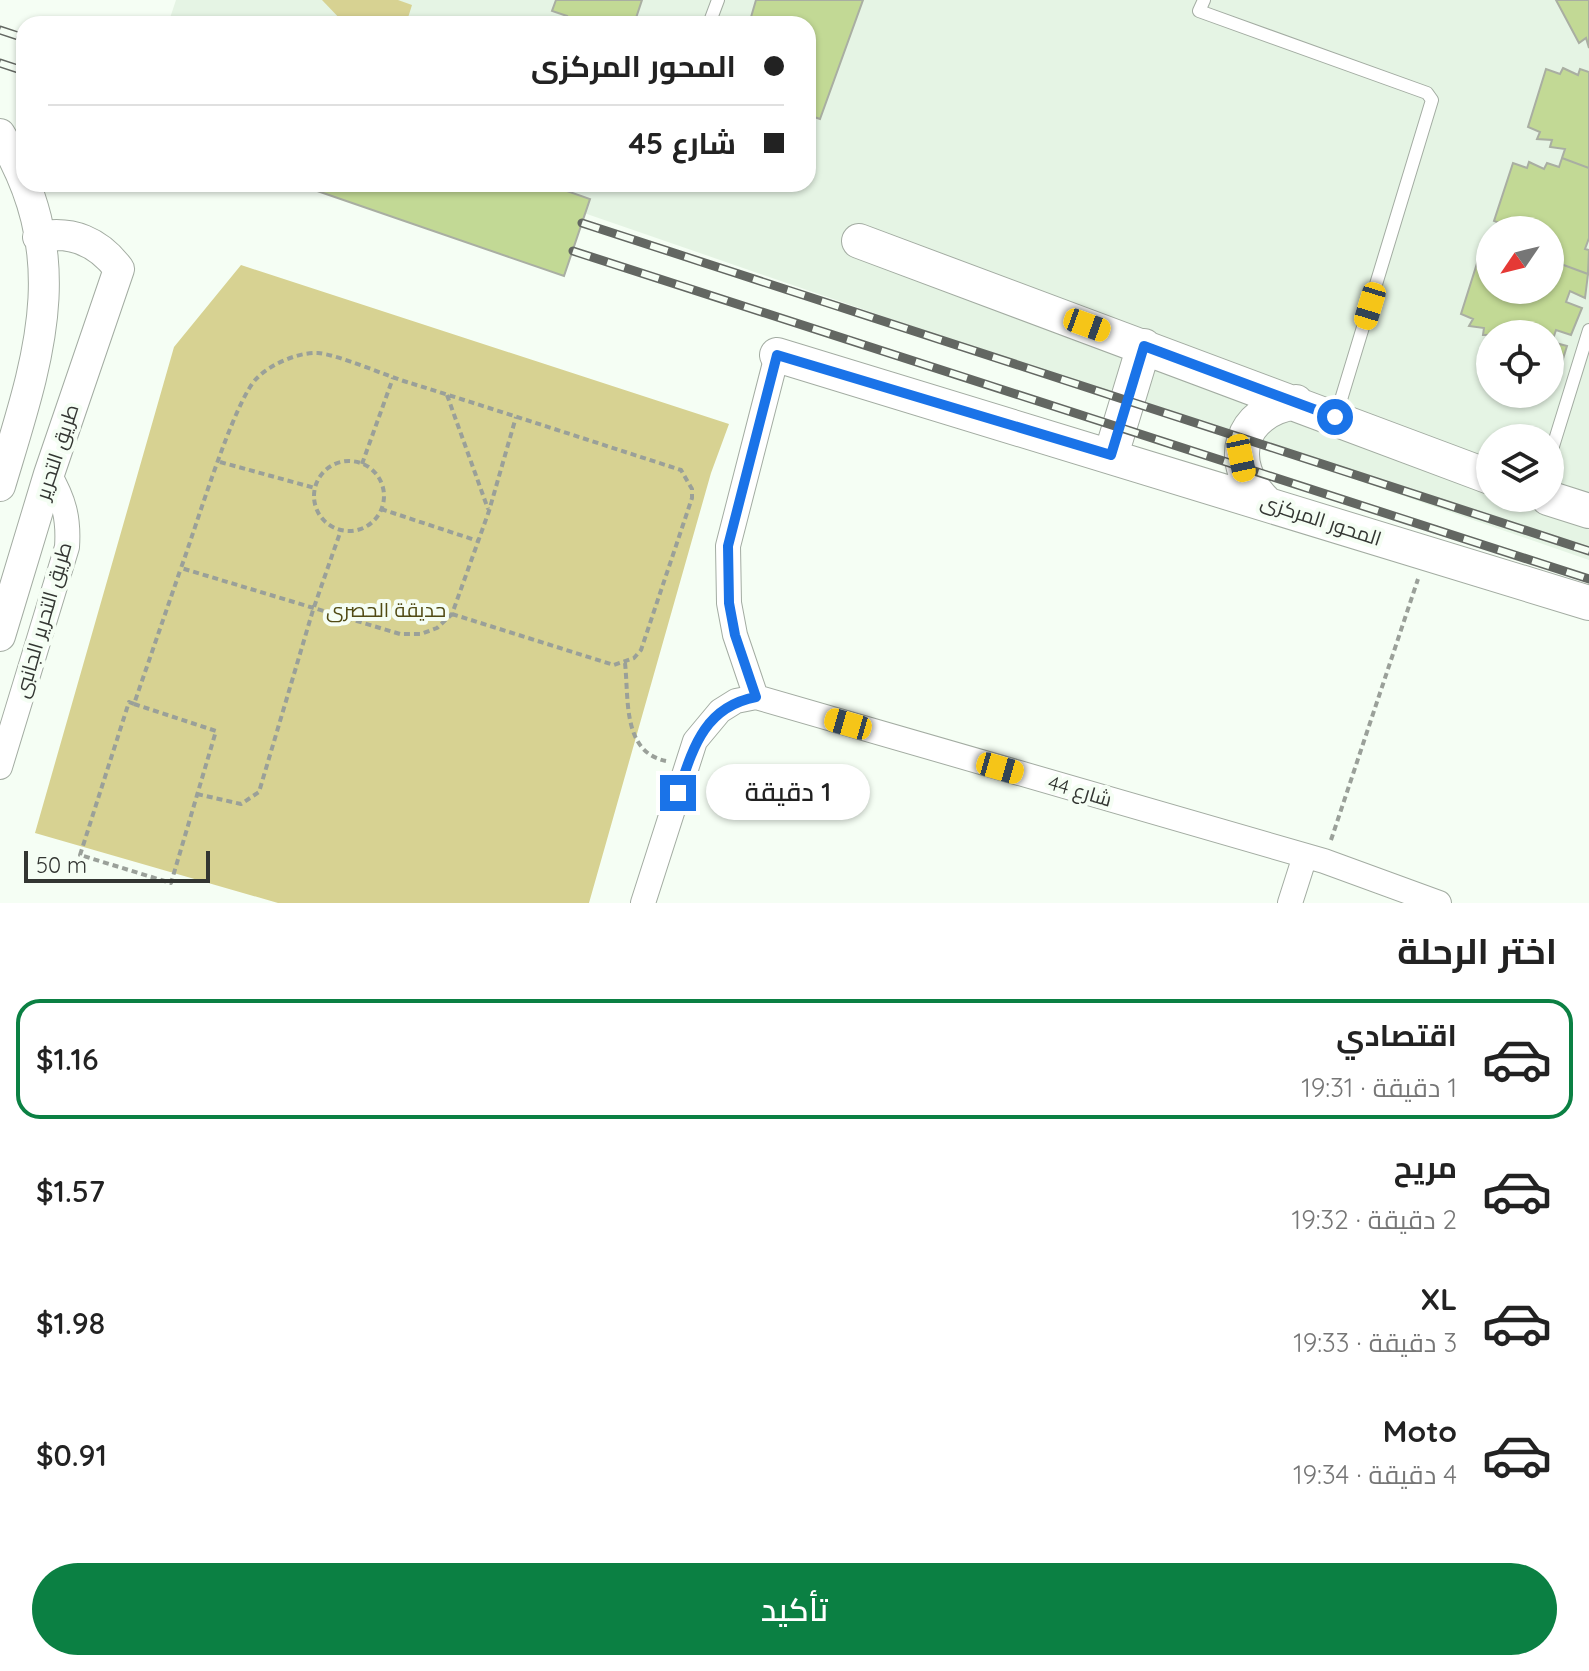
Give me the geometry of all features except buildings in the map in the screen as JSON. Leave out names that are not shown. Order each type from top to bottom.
[{"type":"main road","points":[[859,241],[1476,472]]},
{"type":"main road","points":[[1111,455],[1144,346]]},
{"type":"main road","name":"المحور المركزى","points":[[777,355],[1589,603]]},
{"type":"main road","points":[[1266,503],[1244,475],[1241,458],[1243,441],[1251,425],[1263,413],[1296,402]]},
{"type":"main road","points":[[1564,503],[1589,511]]},
{"type":"street","points":[[0,134],[16,166]]},
{"type":"street","points":[[0,486],[42,337],[45,286],[38,237],[25,192]]},
{"type":"street","name":"طريق التحرير","points":[[0,636],[49,474],[119,269],[89,242],[63,234],[38,237]]},
{"type":"street","points":[[643,903],[695,741],[720,711],[736,701],[756,697],[735,635],[729,603],[728,546],[777,355]]},
{"type":"street","name":"طريق التحرير الجانبى","points":[[0,767],[67,547],[69,522],[62,497],[49,474]]},
{"type":"street","name":"شارع 44","points":[[756,697],[1314,858],[1439,903]]},
{"type":"street","points":[[1290,903],[1314,858]]},
{"type":"lane","points":[[1204,0],[1199,11],[1427,93],[1432,100],[1335,417]]},
{"type":"lane","points":[[1560,424],[1589,330]]},
{"type":"path","points":[[134,704],[246,392],[256,379],[284,361],[317,353],[681,470],[692,489],[641,650],[625,663],[614,665],[452,614]]},
{"type":"path","points":[[362,464],[393,378]]},
{"type":"path","points":[[447,395],[489,511]]},
{"type":"path","points":[[181,568],[400,634],[421,634],[437,628],[452,614],[489,511],[516,417]]},
{"type":"path","points":[[220,462],[315,488]]},
{"type":"path","points":[[336,464],[362,464],[376,474],[381,483],[381,509],[372,523],[363,529],[341,530],[331,526],[317,509],[315,488],[326,469],[336,464]]},
{"type":"path","points":[[381,509],[478,541]]},
{"type":"path","points":[[197,794],[241,804],[259,792],[313,610],[341,530]]},
{"type":"path","points":[[1314,858],[1426,554]]},
{"type":"path","points":[[625,663],[632,731],[637,744],[659,760],[687,766]]},
{"type":"path","points":[[129,702],[134,704],[216,731],[171,883],[80,855],[129,702]]},
{"type":"shaded area","points":[[176,0],[1589,0],[1589,560],[523,192],[816,192],[816,16],[171,16]]},
{"type":"green space","points":[[322,0],[398,0],[412,5],[409,16],[337,16]]},
{"type":"green space","name":"حديقة الحصرى","points":[[241,265],[729,424],[711,473],[589,903],[278,903],[35,833],[174,347]]},
{"type":"railway","points":[[0,30],[16,35]]},
{"type":"railway","points":[[0,63],[16,68]]},
{"type":"railway","points":[[582,223],[1589,551]]},
{"type":"railway","points":[[573,251],[1589,579]]},
{"type":"route","points":[[678,793],[695,741],[706,725],[736,701],[756,697],[735,635],[729,603],[728,546],[777,355],[1111,455],[1144,346],[1335,417]]}]
